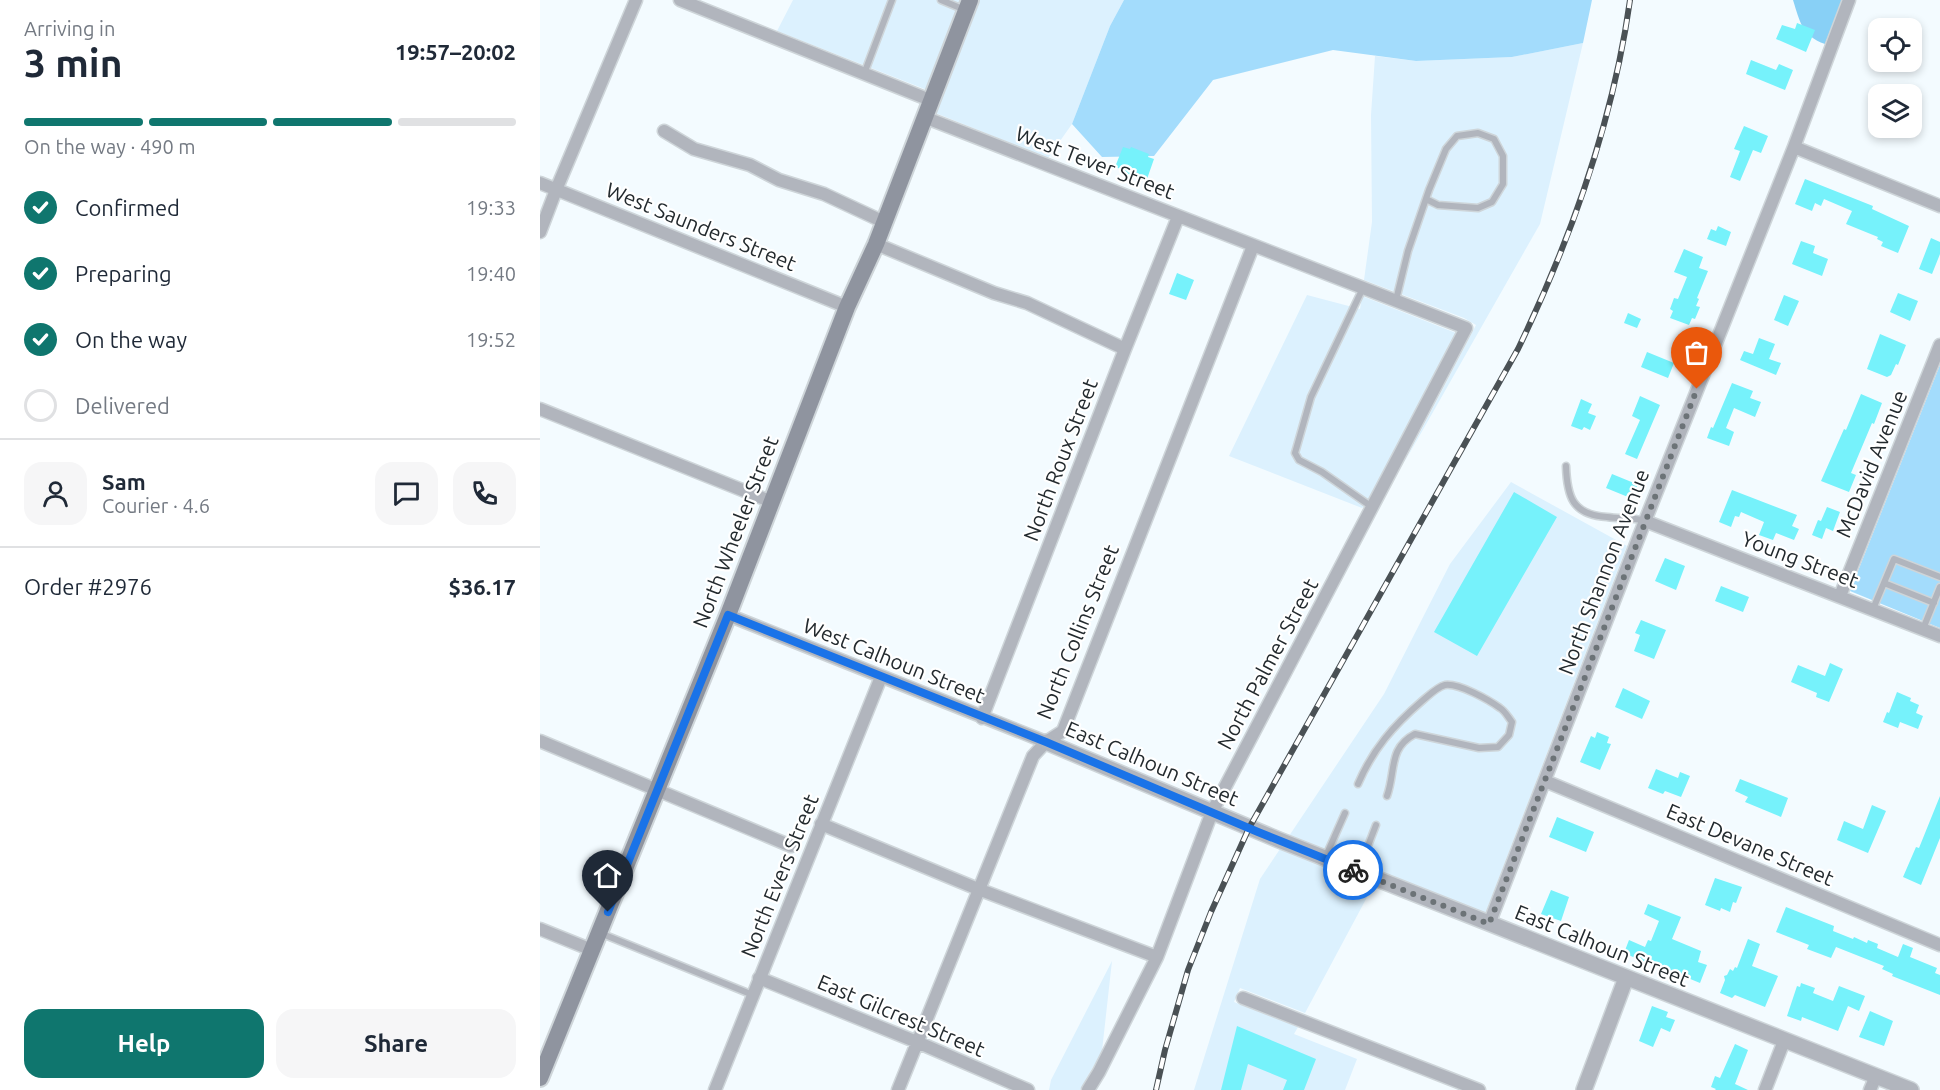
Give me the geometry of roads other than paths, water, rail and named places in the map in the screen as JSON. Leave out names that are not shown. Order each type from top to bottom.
[{"type":"main road","name":"North Wheeler Street","points":[[540,1078],[728,615],[847,308],[876,244],[968,5]]},
{"type":"street","points":[[540,232],[636,0]]},
{"type":"street","points":[[680,0],[930,100]]},
{"type":"street","name":"North Shannon Avenue","points":[[1489,924],[1850,0]]},
{"type":"street","name":"West Tever Street","points":[[924,117],[1467,328]]},
{"type":"street","points":[[664,131],[694,149],[750,165],[779,180],[824,194],[884,222]]},
{"type":"street","points":[[1794,147],[1940,206]]},
{"type":"street","name":"West Saunders Street","points":[[540,183],[847,308]]},
{"type":"street","name":"North Roux Street","points":[[982,718],[1125,349],[1179,217]]},
{"type":"street","points":[[876,244],[994,293],[1027,303],[1125,349]]},
{"type":"street","name":"North Collins Street","points":[[898,1090],[1033,756],[1046,742],[1063,731],[1253,246]]},
{"type":"street","name":"North Palmer Street","points":[[1088,1090],[1157,957],[1212,812],[1467,328]]},
{"type":"street","name":"McDavid Avenue","points":[[1840,596],[1940,345]]},
{"type":"street","points":[[540,409],[772,502]]},
{"type":"street","name":"Young Street","points":[[1645,521],[1940,636]]},
{"type":"street","name":"West Calhoun Street","points":[[728,615],[1046,742]]},
{"type":"street","name":"North Evers Street","points":[[715,1090],[881,677]]},
{"type":"street","points":[[540,741],[791,846]]},
{"type":"street","name":"East Calhoun Street","points":[[1046,742],[1325,859],[1784,1041],[1873,1083],[1911,1090]]},
{"type":"street","name":"East Devane Street","points":[[1545,781],[1940,945]]},
{"type":"street","points":[[821,824],[978,889],[1157,957]]},
{"type":"street","points":[[540,929],[592,950]]},
{"type":"street","name":"East Gilcrest Street","points":[[759,978],[1028,1090]]},
{"type":"street","points":[[1584,1090],[1626,978]]},
{"type":"street","points":[[1243,998],[1479,1090]]},
{"type":"street","points":[[1765,1090],[1784,1041]]},
{"type":"lane","points":[[864,74],[892,0]]},
{"type":"lane","points":[[941,0],[968,5]]},
{"type":"lane","points":[[1396,301],[1408,251],[1426,200],[1446,149],[1457,136],[1478,133],[1494,139],[1503,156],[1503,184],[1492,202],[1478,208],[1438,205],[1426,200]]},
{"type":"lane","points":[[1363,288],[1311,397],[1295,453],[1299,460],[1322,472],[1372,507]]},
{"type":"lane","points":[[1566,466],[1569,495],[1578,506],[1600,517],[1633,518],[1645,521]]},
{"type":"lane","points":[[1873,609],[1894,559],[1940,577]]},
{"type":"lane","points":[[1884,583],[1934,603]]},
{"type":"lane","points":[[1923,629],[1940,587]]},
{"type":"lane","points":[[1358,784],[1368,761],[1389,732],[1430,694],[1445,685],[1460,687],[1477,695],[1502,709],[1512,722],[1509,735],[1498,747],[1479,748],[1415,734],[1404,740],[1397,751],[1387,796]]},
{"type":"lane","points":[[1325,859],[1345,813]]},
{"type":"lane","points":[[1358,872],[1376,825]]},
{"type":"lane","points":[[599,932],[753,995]]},
{"type":"railway","points":[[1156,1090],[1188,970],[1249,828],[1518,349],[1538,307],[1573,222],[1601,135],[1623,45],[1630,0]]}]
